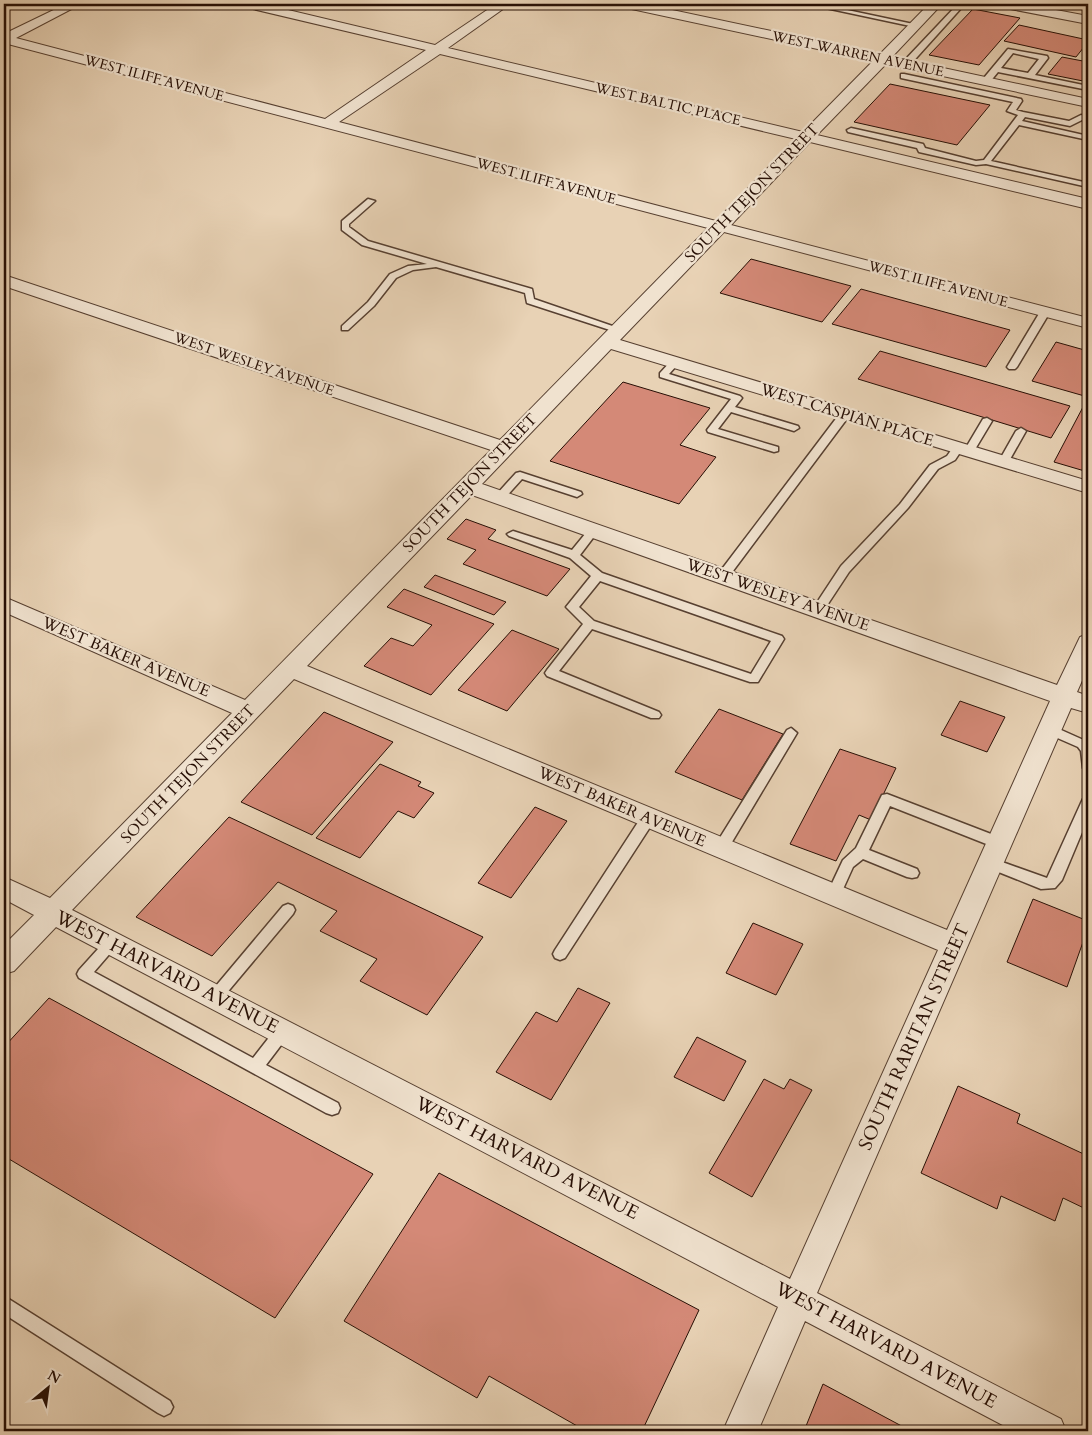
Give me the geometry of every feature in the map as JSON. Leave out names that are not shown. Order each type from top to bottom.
[{"type":"street","points":[[4,39],[75,4]]},
{"type":"street","name":"WEST BALTIC PLACE","points":[[248,4],[1088,204]]},
{"type":"street","points":[[327,124],[504,4]]},
{"type":"street","name":"WEST WARREN AVENUE","points":[[627,4],[882,59],[905,70],[986,81],[1088,103]]},
{"type":"street","name":"SOUTH TEJON STREET","points":[[4,963],[936,4]]},
{"type":"street","points":[[1005,4],[1088,20]]},
{"type":"street","name":"WEST ILIFF AVENUE","points":[[4,39],[1088,323]]},
{"type":"street","name":"WEST WESLEY AVENUE","points":[[4,280],[504,448]]},
{"type":"street","name":"WEST CASPIAN PLACE","points":[[613,336],[742,391],[845,414],[1088,487]]},
{"type":"street","name":"WEST WESLEY AVENUE","points":[[467,486],[1076,700]]},
{"type":"street","name":"WEST BAKER AVENUE","points":[[4,604],[249,711]]},
{"type":"street","name":"SOUTH RARITAN STREET","points":[[740,1431],[797,1298],[1050,730],[1076,700],[1088,642]]},
{"type":"street","name":"WEST BAKER AVENUE","points":[[290,668],[955,945]]},
{"type":"street","name":"WEST HARVARD AVENUE","points":[[4,887],[797,1298],[1049,1431]]},
{"type":"lane","points":[[810,4],[915,25]]},
{"type":"lane","points":[[952,4],[961,6],[905,70],[1018,101],[1011,111],[1022,114],[1070,124],[1081,117],[1088,119]]},
{"type":"lane","points":[[986,81],[1011,51],[1044,58],[1030,76]]},
{"type":"lane","points":[[996,69],[1088,88]]},
{"type":"lane","points":[[986,162],[1022,114]]},
{"type":"lane","points":[[1017,122],[1088,138]]},
{"type":"lane","points":[[851,130],[920,146],[922,150],[976,163],[986,162],[1088,185]]},
{"type":"lane","points":[[371,201],[345,223],[344,228],[365,243],[440,265]]},
{"type":"lane","points":[[345,328],[372,304],[394,276],[411,268],[440,265]]},
{"type":"lane","name":"WEST CASPIAN PLACE","points":[[440,265],[529,291],[530,301],[613,336]]},
{"type":"lane","points":[[1012,367],[1045,312]]},
{"type":"lane","points":[[742,391],[712,430],[774,449]]},
{"type":"lane","points":[[729,408],[794,428]]},
{"type":"lane","points":[[723,576],[845,414]]},
{"type":"lane","points":[[818,610],[845,569],[904,506],[934,467],[964,449],[987,421]]},
{"type":"lane","points":[[1004,462],[1021,431]]},
{"type":"lane","points":[[500,497],[520,475],[577,494]]},
{"type":"lane","points":[[574,555],[594,530]]},
{"type":"lane","points":[[513,534],[574,555],[598,576],[778,640],[754,679],[590,624],[572,607],[598,576]]},
{"type":"lane","points":[[590,624],[551,673],[655,715]]},
{"type":"lane","points":[[1050,730],[1082,744],[1087,749],[1088,765]]},
{"type":"lane","points":[[721,848],[791,733]]},
{"type":"lane","points":[[834,894],[848,864],[861,852],[887,799],[995,853],[1041,883],[1050,884],[1055,880],[1088,803]]},
{"type":"lane","points":[[560,954],[649,818]]},
{"type":"lane","points":[[861,852],[912,873]]},
{"type":"lane","points":[[215,997],[288,910]]},
{"type":"lane","points":[[112,943],[84,974],[332,1108]]},
{"type":"lane","points":[[255,1067],[283,1032]]},
{"type":"lane","points":[[4,1304],[164,1407]]},
{"type":"building","points":[[973,9],[1020,18],[979,65],[929,55]]},
{"type":"building","points":[[1019,25],[1088,40],[1088,42],[1076,57],[1004,41]]},
{"type":"building","points":[[1062,57],[1088,62],[1088,82],[1048,74]]},
{"type":"building","points":[[890,84],[990,105],[957,145],[854,122]]},
{"type":"building","points":[[751,259],[851,286],[822,322],[720,293]]},
{"type":"building","points":[[861,289],[1010,330],[986,367],[832,324]]},
{"type":"building","points":[[1056,342],[1088,351],[1088,397],[1032,381]]},
{"type":"building","points":[[880,351],[1070,406],[1051,438],[858,379]]},
{"type":"building","points":[[623,382],[710,408],[680,445],[716,457],[679,504],[550,461]]},
{"type":"building","points":[[1083,407],[1088,408],[1088,472],[1054,462]]},
{"type":"building","points":[[466,519],[496,530],[488,539],[570,569],[547,596],[463,564],[476,550],[447,539]]},
{"type":"building","points":[[435,575],[506,602],[494,615],[424,587]]},
{"type":"building","points":[[404,589],[494,624],[431,695],[364,666],[391,638],[413,646],[432,625],[387,607]]},
{"type":"building","points":[[512,630],[559,649],[507,711],[458,690]]},
{"type":"building","points":[[960,701],[1005,717],[987,752],[941,735]]},
{"type":"building","points":[[719,709],[783,734],[742,800],[675,772]]},
{"type":"building","points":[[324,712],[393,742],[312,835],[241,802]]},
{"type":"building","points":[[840,749],[896,768],[871,820],[859,815],[836,861],[790,844]]},
{"type":"building","points":[[380,764],[421,782],[418,786],[434,793],[414,818],[398,811],[360,858],[316,838]]},
{"type":"building","points":[[535,807],[567,821],[511,898],[478,883]]},
{"type":"building","points":[[229,817],[483,937],[427,1015],[360,981],[377,959],[320,931],[337,911],[278,882],[212,956],[136,917]]},
{"type":"building","points":[[1033,899],[1088,921],[1088,928],[1067,987],[1007,962]]},
{"type":"building","points":[[753,923],[803,944],[776,995],[726,973]]},
{"type":"building","points":[[578,988],[610,1003],[551,1100],[496,1072],[536,1012],[557,1022]]},
{"type":"building","points":[[49,998],[373,1174],[275,1318],[4,1156],[4,1047]]},
{"type":"building","points":[[697,1037],[746,1061],[724,1101],[674,1077]]},
{"type":"building","points":[[764,1079],[784,1089],[790,1079],[812,1090],[752,1197],[709,1173]]},
{"type":"building","points":[[958,1086],[1020,1114],[1017,1123],[1088,1156],[1088,1210],[1063,1198],[1055,1221],[1001,1196],[997,1209],[921,1173]]},
{"type":"building","points":[[439,1173],[699,1310],[642,1431],[586,1431],[489,1376],[477,1398],[344,1321]]},
{"type":"building","points":[[823,1384],[911,1431],[804,1431]]}]
